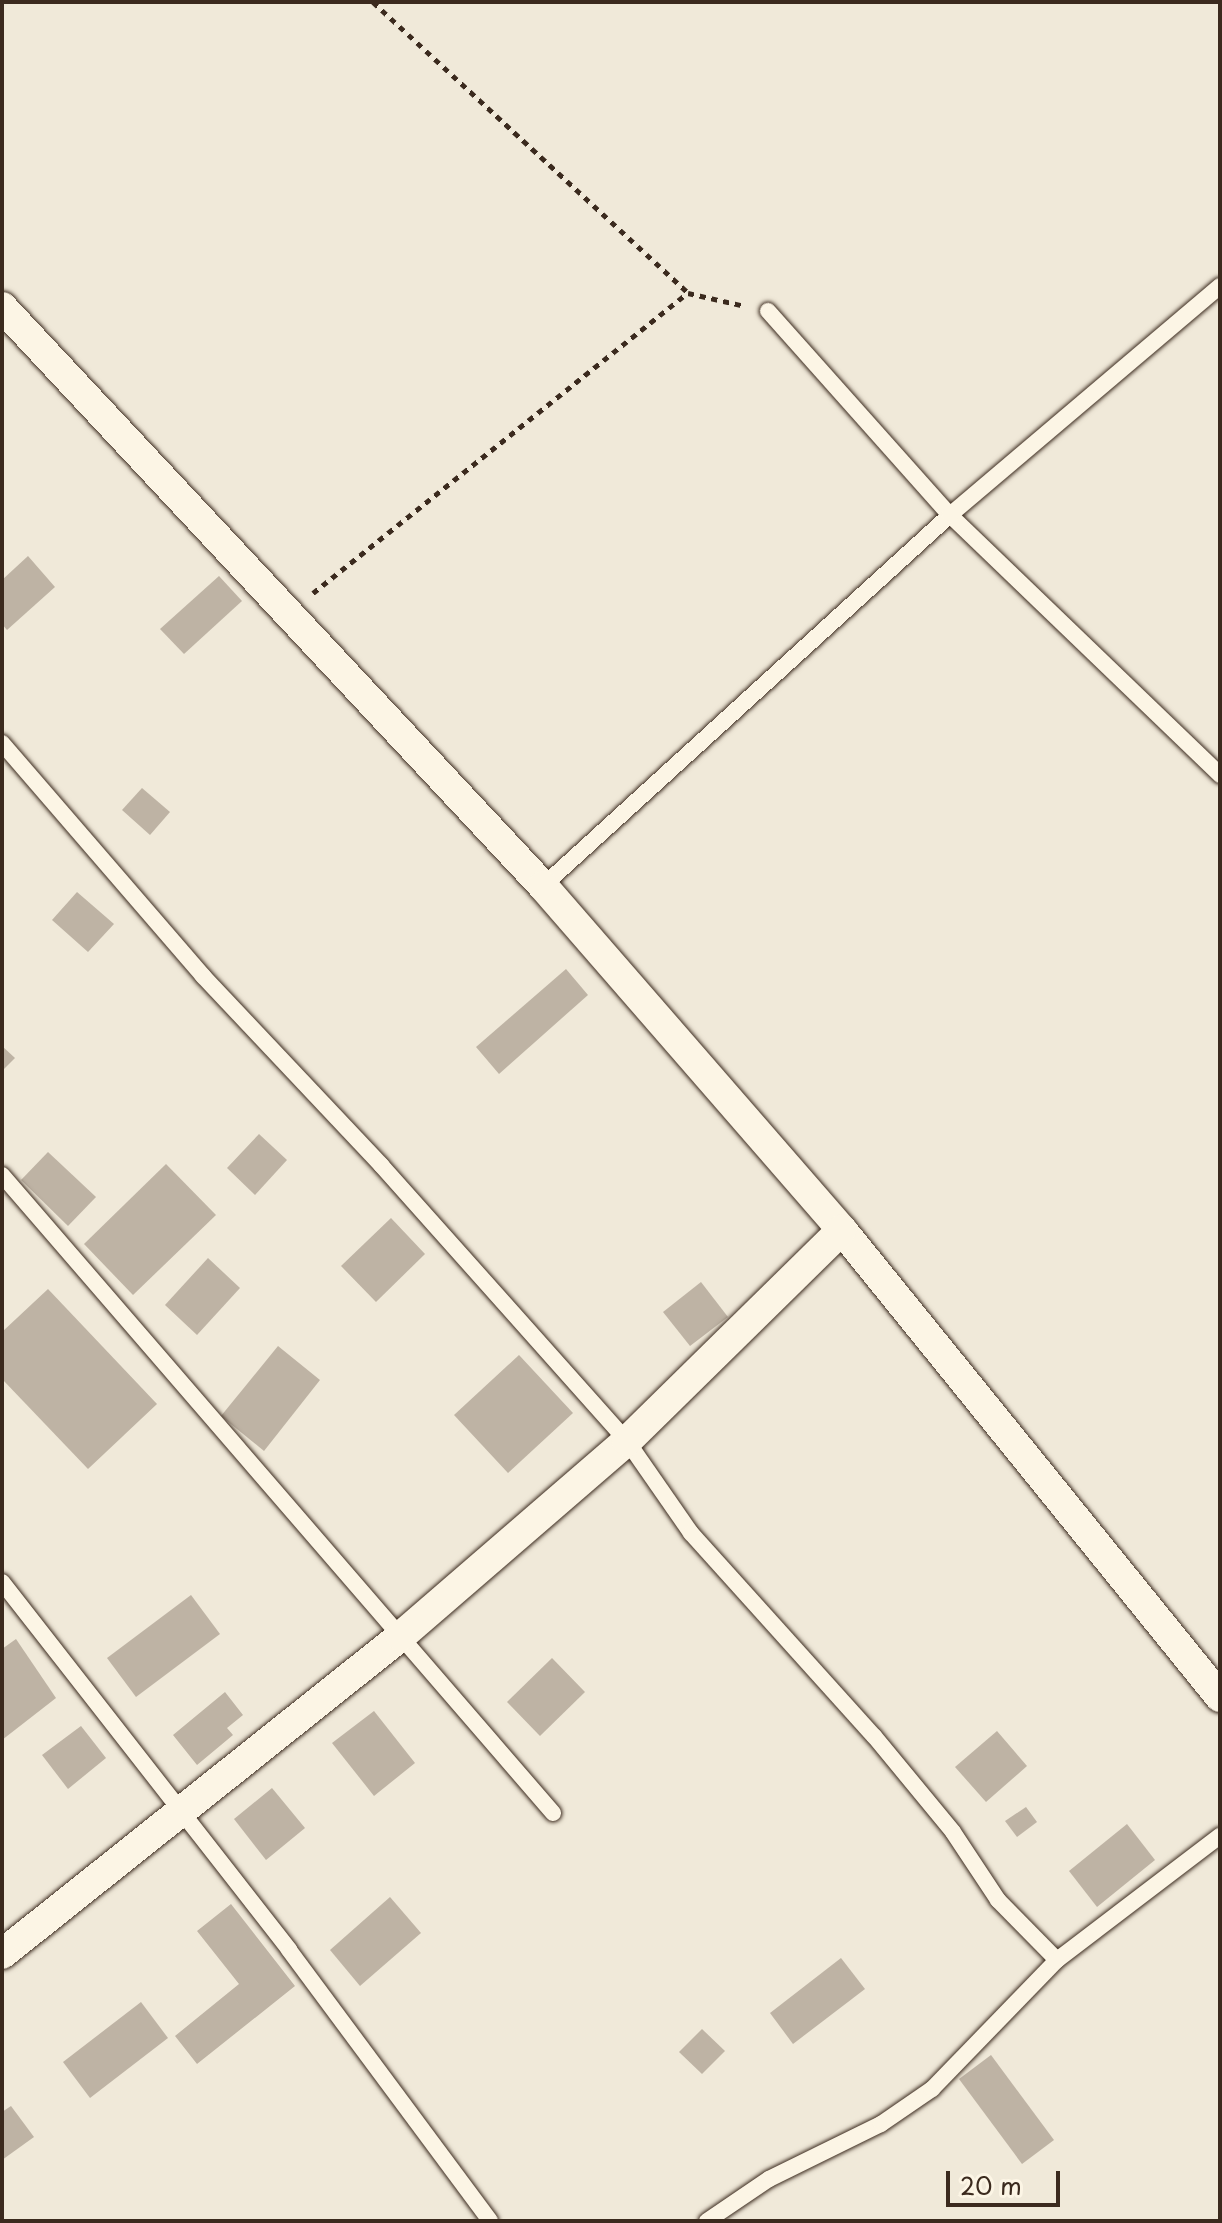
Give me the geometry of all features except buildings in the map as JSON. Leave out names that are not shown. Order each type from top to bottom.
[{"type":"street","points":[[2,307],[290,611],[543,886],[842,1230],[1220,1697]]},
{"type":"street","points":[[2,1954],[179,1808],[401,1636],[627,1441],[842,1230]]},
{"type":"lane","points":[[543,886],[950,515],[1220,286]]},
{"type":"lane","points":[[768,311],[950,515],[1220,775]]},
{"type":"lane","points":[[2,743],[203,976],[381,1165],[627,1441],[691,1533],[874,1736],[953,1832],[998,1900],[1057,1960]]},
{"type":"lane","points":[[2,1175],[553,1813]]},
{"type":"lane","points":[[2,1582],[179,1808],[490,2221]]},
{"type":"lane","points":[[707,2221],[769,2179],[868,2131],[932,2089],[1057,1960],[1220,1836]]},
{"type":"path","points":[[373,2],[688,293],[768,311]]},
{"type":"path","points":[[290,611],[688,293]]}]
